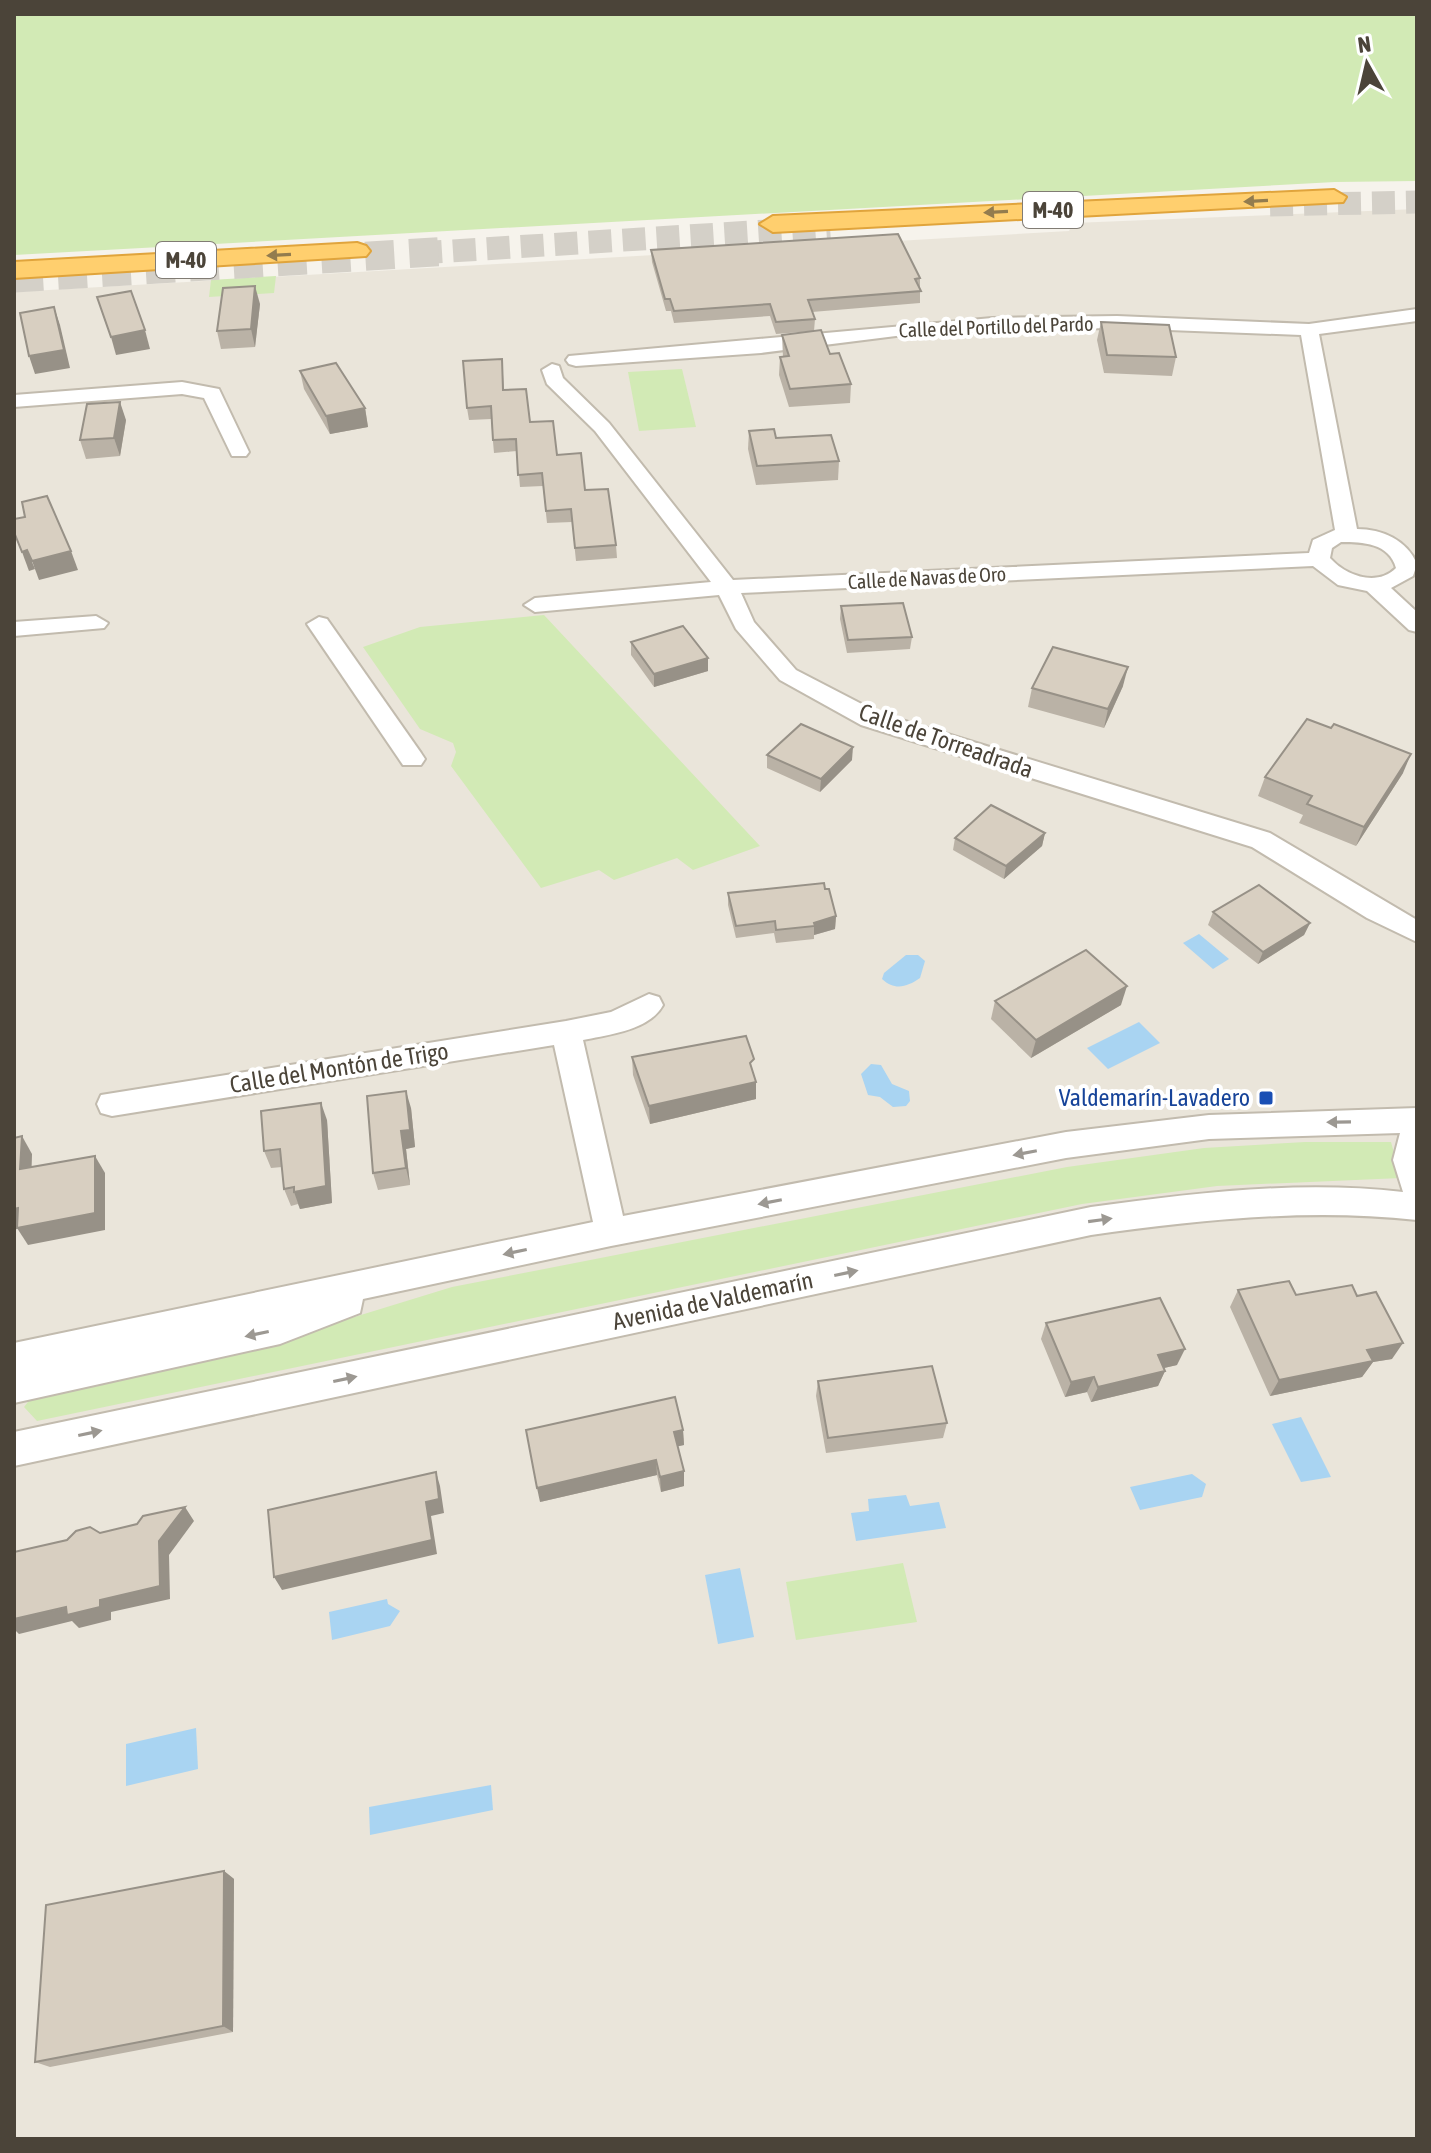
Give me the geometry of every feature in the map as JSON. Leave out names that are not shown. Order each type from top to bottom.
[{"type":"highway","name":"M-40","points":[[773,224],[1334,197]]},
{"type":"highway","name":"M-40","points":[[14,270],[357,251]]},
{"type":"street","name":"Calle del Portillo del Pardo","points":[[552,370],[540,364],[544,355],[567,353],[576,360],[761,347],[896,330],[992,324],[1117,322],[1309,330],[1417,315]]},
{"type":"street","points":[[1309,330],[1347,535]]},
{"type":"street","name":"Calle de Torreadrada","points":[[552,370],[554,380],[602,427],[727,587],[744,624],[788,675],[870,719],[1261,840],[1299,861],[1375,913],[1417,932]]},
{"type":"street","points":[[14,401],[182,388],[212,393],[239,452]]},
{"type":"street","points":[[1347,535],[1376,538],[1411,560],[1402,576],[1373,584],[1336,575],[1319,559],[1321,545],[1347,535]]},
{"type":"street","name":"Calle de Navas de Oro","points":[[535,605],[727,587],[1319,559]]},
{"type":"street","points":[[1373,584],[1417,625]]},
{"type":"street","points":[[14,629],[96,623]]},
{"type":"street","points":[[319,624],[412,759]]},
{"type":"street","name":"Calle del Montón de Trigo","points":[[112,1104],[566,1032],[617,1022],[649,1005]]},
{"type":"street","points":[[566,1032],[611,1232]]},
{"type":"street","points":[[14,1358],[611,1232],[1066,1145],[1209,1127],[1417,1120]]},
{"type":"street","points":[[1417,1130],[1408,1154],[1410,1176],[1417,1189]]},
{"type":"street","name":"Avenida de Valdemarín","points":[[14,1449],[1091,1221],[1239,1201],[1341,1200],[1417,1207]]},
{"type":"street","points":[[14,1387],[280,1329],[436,1269]]},
{"type":"shaded area","points":[[1417,209],[1417,2139],[14,2139],[14,292],[1069,231],[1073,223]]},
{"type":"green space","points":[[14,14],[1417,14],[1417,181],[1335,182],[14,255]]},
{"type":"green space","points":[[276,276],[274,293],[209,297],[211,280]]},
{"type":"green space","points":[[682,369],[696,427],[639,431],[628,372]]},
{"type":"green space","points":[[544,615],[760,846],[693,870],[677,858],[614,880],[599,870],[541,888],[451,766],[456,752],[453,743],[420,729],[363,647],[420,627]]},
{"type":"green space","points":[[1305,1142],[1391,1142],[1401,1178],[1217,1186],[1082,1204],[37,1421],[24,1407],[38,1389],[286,1338],[452,1287],[1067,1167],[1204,1148]]},
{"type":"green space","points":[[903,1563],[917,1622],[796,1640],[786,1582]]},
{"type":"water","points":[[1199,934],[1229,959],[1213,969],[1183,943]]},
{"type":"water","points":[[906,955],[918,955],[925,961],[920,978],[901,986],[882,979],[884,973]]},
{"type":"water","points":[[1139,1022],[1160,1043],[1108,1069],[1087,1048]]},
{"type":"water","points":[[871,1064],[881,1065],[892,1084],[909,1091],[910,1101],[906,1106],[893,1107],[880,1097],[868,1095],[861,1074]]},
{"type":"water","points":[[1301,1417],[1331,1477],[1301,1482],[1272,1424]]},
{"type":"water","points":[[1192,1474],[1206,1484],[1202,1497],[1140,1510],[1130,1487]]},
{"type":"water","points":[[906,1495],[910,1506],[939,1502],[946,1528],[856,1541],[851,1513],[869,1511],[868,1499]]},
{"type":"water","points":[[740,1568],[754,1637],[718,1644],[705,1575]]},
{"type":"water","points":[[387,1599],[388,1604],[400,1611],[390,1626],[332,1640],[329,1612]]},
{"type":"water","points":[[196,1728],[198,1769],[126,1786],[126,1744]]},
{"type":"water","points":[[491,1785],[493,1810],[370,1835],[369,1807]]},
{"type":"building","points":[[898,234],[920,278],[915,279],[921,291],[808,300],[815,319],[776,322],[770,304],[674,311],[670,299],[665,299],[651,250]]},
{"type":"building","points":[[255,286],[251,329],[217,331],[223,288]]},
{"type":"building","points":[[131,291],[145,330],[111,337],[97,297]]},
{"type":"building","points":[[54,307],[64,350],[29,356],[20,313]]},
{"type":"building","points":[[1101,322],[1169,325],[1176,357],[1107,355]]},
{"type":"building","points":[[821,330],[830,354],[839,353],[851,384],[790,389],[780,357],[789,356],[782,335]]},
{"type":"building","points":[[502,359],[503,390],[526,389],[530,422],[553,421],[557,455],[581,453],[585,490],[608,489],[616,545],[575,548],[571,509],[546,511],[542,473],[518,475],[516,439],[493,440],[491,406],[467,408],[463,361]]},
{"type":"building","points":[[336,363],[365,408],[326,416],[300,371]]},
{"type":"building","points":[[120,402],[114,438],[80,440],[87,404]]},
{"type":"building","points":[[774,429],[776,438],[831,435],[839,461],[757,466],[749,431]]},
{"type":"building","points":[[47,496],[71,551],[32,561],[27,550],[22,552],[14,532],[14,519],[25,517],[22,502]]},
{"type":"building","points":[[903,603],[912,637],[848,640],[841,606]]},
{"type":"building","points":[[683,626],[708,658],[654,674],[631,642]]},
{"type":"building","points":[[1053,647],[1128,667],[1108,709],[1032,688]]},
{"type":"building","points":[[1307,719],[1331,728],[1334,724],[1411,754],[1364,827],[1307,804],[1312,796],[1265,777]]},
{"type":"building","points":[[801,724],[853,747],[821,779],[767,755]]},
{"type":"building","points":[[991,805],[1045,833],[1006,866],[955,838]]},
{"type":"building","points":[[824,883],[825,889],[829,889],[836,916],[814,923],[815,926],[776,930],[775,921],[736,926],[728,893]]},
{"type":"building","points":[[1259,885],[1310,923],[1263,952],[1213,912]]},
{"type":"building","points":[[1086,950],[1127,986],[1036,1040],[995,1001]]},
{"type":"building","points":[[746,1036],[754,1059],[750,1063],[756,1082],[649,1106],[632,1057]]},
{"type":"building","points":[[406,1091],[410,1130],[401,1131],[406,1168],[373,1173],[367,1096]]},
{"type":"building","points":[[321,1103],[326,1186],[294,1192],[294,1187],[284,1189],[280,1149],[264,1151],[261,1111]]},
{"type":"building","points":[[22,1136],[20,1169],[95,1156],[95,1213],[17,1228],[14,1138]]},
{"type":"building","points":[[1289,1281],[1296,1295],[1352,1285],[1357,1296],[1376,1292],[1403,1343],[1367,1350],[1373,1361],[1279,1380],[1238,1290]]},
{"type":"building","points":[[1160,1298],[1185,1349],[1158,1355],[1165,1371],[1098,1387],[1094,1377],[1071,1382],[1046,1323]]},
{"type":"building","points":[[932,1366],[947,1423],[828,1438],[818,1381]]},
{"type":"building","points":[[675,1397],[683,1430],[674,1432],[684,1471],[660,1477],[656,1460],[537,1488],[526,1430]]},
{"type":"building","points":[[436,1472],[439,1499],[426,1502],[432,1540],[274,1577],[268,1510]]},
{"type":"building","points":[[185,1507],[159,1541],[160,1586],[100,1600],[100,1607],[67,1615],[66,1607],[14,1619],[14,1552],[67,1540],[76,1531],[90,1527],[100,1533],[137,1524],[143,1516]]},
{"type":"building","points":[[224,1871],[223,2026],[35,2062],[46,1905]]},
{"type":"tunnel","points":[[1270,205],[1417,202]]},
{"type":"tunnel","points":[[435,252],[830,227]]},
{"type":"tunnel","points":[[435,252],[451,251]]},
{"type":"tunnel","points":[[14,278],[435,252]]},
{"type":"tunnel","points":[[419,253],[435,252]]},
{"type":"place","name":"Valdemarín-Lavadero","points":[[1266,1098]]}]
